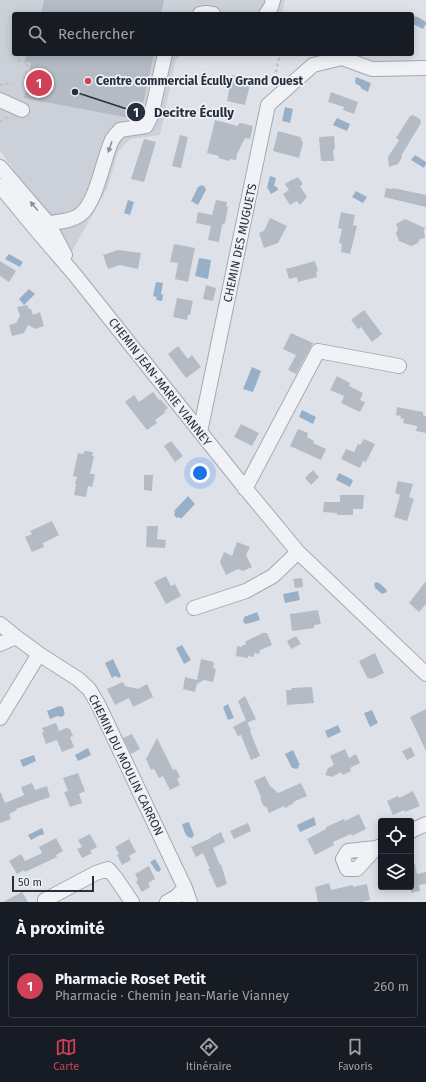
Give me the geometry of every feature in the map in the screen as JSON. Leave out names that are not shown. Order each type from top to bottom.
[{"type":"street","points":[[267,12],[273,0]]},
{"type":"street","points":[[48,223],[66,221],[80,215],[87,208],[93,196],[112,139],[120,130],[146,126],[151,116],[165,56]]},
{"type":"street","points":[[268,104],[313,65],[342,58],[372,69],[426,68]]},
{"type":"street","name":"CHEMIN DES MUGUETS","points":[[200,432],[268,104]]},
{"type":"street","name":"CHEMIN JEAN-MARIE VIANNEY","points":[[0,167],[48,223],[76,275]]},
{"type":"street","name":"CHEMIN JEAN-MARIE VIANNEY","points":[[0,186],[76,275],[200,432],[298,552],[426,674]]},
{"type":"street","points":[[246,489],[318,351],[399,366]]},
{"type":"street","points":[[194,608],[246,591],[272,576],[298,552]]},
{"type":"street","name":"CHEMIN DU MOULIN CARRON","points":[[0,624],[38,654],[78,678],[89,689],[98,704],[185,888],[190,902]]},
{"type":"street","points":[[0,644],[16,637]]},
{"type":"street","points":[[0,718],[38,654]]},
{"type":"street","points":[[414,830],[426,824]]},
{"type":"street","points":[[44,902],[45,900],[96,873],[108,869],[132,902]]},
{"type":"street","points":[[167,902],[176,897],[185,888]]},
{"type":"path","points":[[268,104],[280,56]]},
{"type":"path","points":[[18,60],[28,63],[24,83]]},
{"type":"path","points":[[0,85],[13,83]]},
{"type":"shaded area","points":[[0,0],[285,0],[282,12],[12,12],[12,56],[180,56],[176,60],[160,135],[130,139],[118,152],[107,189],[72,251],[0,151]]},
{"type":"water","points":[[414,16],[426,22],[423,29],[414,24]]},
{"type":"water","points":[[356,77],[371,83],[368,92],[356,84]]},
{"type":"water","points":[[285,107],[293,109],[290,123],[282,121]]},
{"type":"water","points":[[337,118],[350,124],[347,131],[333,125]]},
{"type":"water","points":[[415,155],[426,162],[424,168],[411,160]]},
{"type":"water","points":[[270,176],[276,178],[274,186],[277,187],[278,190],[271,194],[267,187]]},
{"type":"water","points":[[202,185],[206,190],[198,205],[191,201],[198,187]]},
{"type":"water","points":[[356,191],[367,197],[363,203],[352,197]]},
{"type":"water","points":[[128,200],[134,202],[130,215],[124,213]]},
{"type":"water","points":[[9,254],[23,262],[20,267],[5,259]]},
{"type":"water","points":[[199,258],[211,260],[208,279],[195,276]]},
{"type":"water","points":[[156,282],[163,283],[161,294],[163,295],[162,301],[156,300],[157,297],[153,296]]},
{"type":"water","points":[[29,289],[35,294],[24,305],[19,299]]},
{"type":"water","points":[[252,367],[261,371],[253,392],[243,389]]},
{"type":"water","points":[[302,410],[316,417],[313,424],[299,417]]},
{"type":"water","points":[[339,473],[353,480],[350,487],[336,480]]},
{"type":"water","points":[[188,496],[195,504],[181,519],[179,517],[177,518],[174,515],[174,511]]},
{"type":"water","points":[[376,582],[386,589],[387,592],[382,594],[375,588],[374,584]]},
{"type":"water","points":[[298,591],[300,600],[285,603],[283,594]]},
{"type":"water","points":[[257,612],[260,620],[246,624],[243,622],[244,617]]},
{"type":"water","points":[[182,645],[191,660],[184,664],[176,648]]},
{"type":"water","points":[[113,659],[121,676],[119,678],[115,676],[112,678],[105,663]]},
{"type":"water","points":[[228,704],[234,718],[228,720],[223,707]]},
{"type":"water","points":[[59,706],[63,707],[65,713],[64,715],[50,719],[47,711]]},
{"type":"water","points":[[372,710],[378,723],[370,727],[364,713]]},
{"type":"water","points":[[338,725],[341,732],[328,738],[325,731]]},
{"type":"water","points":[[88,748],[91,755],[78,761],[75,755]]},
{"type":"water","points":[[293,750],[300,765],[298,766],[299,768],[295,769],[292,768],[285,754]]},
{"type":"water","points":[[34,755],[36,761],[23,767],[20,760]]},
{"type":"water","points":[[314,817],[316,825],[300,832],[297,825]]},
{"type":"water","points":[[189,822],[194,835],[192,838],[186,835],[182,824]]},
{"type":"water","points":[[42,828],[44,833],[43,835],[31,840],[28,835]]},
{"type":"water","points":[[155,859],[161,869],[159,872],[156,871],[150,862]]},
{"type":"building","points":[[44,0],[164,0],[161,12],[41,12]]},
{"type":"building","name":"Centre commercial Écully Grand Ouest","points":[[26,56],[154,56],[140,118],[135,119],[24,98],[31,63],[25,61]]},
{"type":"building","points":[[232,75],[251,81],[245,105],[227,101]]},
{"type":"building","points":[[331,92],[358,102],[354,114],[343,110],[344,107],[328,102]]},
{"type":"building","points":[[413,115],[420,119],[421,123],[401,156],[402,157],[398,164],[389,167],[388,157],[399,140],[396,138],[410,116]]},
{"type":"building","points":[[215,120],[238,126],[239,123],[241,123],[253,126],[250,139],[245,138],[237,154],[236,160],[230,159],[230,161],[207,153]]},
{"type":"building","points":[[278,131],[300,137],[303,143],[299,158],[273,151]]},
{"type":"building","points":[[180,135],[188,137],[181,168],[172,166]]},
{"type":"building","points":[[334,136],[334,161],[321,161],[319,137]]},
{"type":"building","points":[[144,139],[156,142],[144,182],[131,179]]},
{"type":"building","points":[[298,177],[303,184],[300,186],[307,197],[300,205],[297,201],[290,205],[283,194],[289,190],[285,184]]},
{"type":"building","points":[[386,188],[393,188],[426,195],[426,207],[384,197]]},
{"type":"building","points":[[216,200],[227,202],[226,206],[228,207],[225,223],[222,225],[219,242],[208,240],[211,226],[196,223],[198,212],[212,215]]},
{"type":"building","points":[[341,212],[355,215],[353,225],[357,226],[350,254],[341,252],[342,244],[339,243],[342,229],[338,228]]},
{"type":"building","points":[[270,218],[287,226],[278,243],[264,248],[259,233],[264,231]]},
{"type":"building","points":[[405,219],[425,228],[425,238],[420,239],[418,243],[411,246],[399,241],[396,233],[398,229],[396,224]]},
{"type":"building","points":[[174,244],[195,248],[188,282],[175,279],[178,263],[170,262]]},
{"type":"building","points":[[118,250],[141,253],[138,269],[120,265],[108,269],[103,255]]},
{"type":"building","points":[[0,261],[16,271],[9,282],[0,276]]},
{"type":"building","points":[[315,261],[318,271],[316,272],[317,277],[298,282],[297,277],[289,279],[286,269]]},
{"type":"building","points":[[206,285],[216,288],[213,301],[203,299]]},
{"type":"building","points":[[177,298],[193,301],[190,315],[188,315],[187,320],[173,317]]},
{"type":"building","points":[[27,305],[29,309],[31,309],[33,315],[40,312],[44,326],[35,329],[28,325],[24,333],[12,336],[9,325],[16,323],[20,316],[17,307]]},
{"type":"building","points":[[364,310],[382,334],[372,342],[361,327],[358,329],[351,320]]},
{"type":"building","points":[[291,333],[313,343],[296,374],[288,370],[296,355],[283,349]]},
{"type":"building","points":[[178,346],[188,359],[192,355],[201,367],[186,378],[168,354]]},
{"type":"building","points":[[337,376],[350,383],[349,386],[363,393],[360,400],[365,402],[360,412],[341,403],[344,396],[330,390]]},
{"type":"building","points":[[153,392],[168,408],[164,411],[166,412],[155,420],[157,423],[147,430],[125,402],[134,395],[139,402]]},
{"type":"building","points":[[397,407],[423,412],[423,415],[426,416],[426,433],[416,431],[417,426],[403,423],[404,419],[400,418],[401,416],[396,415]]},
{"type":"building","points":[[241,424],[259,433],[252,446],[234,437]]},
{"type":"building","points":[[298,429],[308,433],[307,437],[314,441],[313,443],[326,449],[321,460],[290,446]]},
{"type":"building","points":[[364,439],[375,444],[366,462],[363,461],[360,468],[341,459],[346,449],[354,452],[358,444],[360,445]]},
{"type":"building","points":[[171,441],[183,456],[175,462],[164,446]]},
{"type":"building","points":[[84,451],[93,452],[92,456],[94,456],[90,474],[95,474],[92,487],[88,486],[86,497],[74,495],[77,477],[73,476],[78,453],[84,454]]},
{"type":"building","points":[[313,470],[319,477],[311,485],[305,478]]},
{"type":"building","points":[[144,475],[153,475],[152,491],[144,490]]},
{"type":"building","points":[[398,481],[413,484],[409,497],[414,499],[407,521],[394,517],[400,495],[395,493]]},
{"type":"building","points":[[340,495],[364,495],[363,509],[353,509],[353,515],[337,515],[337,513],[323,512],[324,502],[340,502]]},
{"type":"building","points":[[52,521],[59,535],[43,543],[44,547],[32,552],[25,537],[32,534],[30,531]]},
{"type":"building","points":[[147,526],[158,526],[157,539],[166,540],[165,548],[146,547]]},
{"type":"building","points":[[237,542],[250,547],[246,555],[252,567],[243,571],[238,569],[226,575],[220,562],[224,552],[232,556]]},
{"type":"building","points":[[166,576],[171,586],[175,584],[181,596],[166,604],[154,582]]},
{"type":"building","points":[[302,578],[303,587],[295,588],[293,579]]},
{"type":"building","points":[[426,581],[426,604],[419,612],[409,603]]},
{"type":"building","points":[[318,610],[321,624],[314,625],[314,628],[292,631],[290,614]]},
{"type":"building","points":[[263,633],[267,633],[272,645],[260,650],[259,654],[254,653],[254,657],[248,656],[248,658],[236,656],[237,646],[242,647],[242,645],[245,645],[246,641]]},
{"type":"building","points":[[296,636],[301,644],[291,649],[287,641]]},
{"type":"building","points":[[375,653],[384,673],[368,679],[359,661]]},
{"type":"building","points":[[201,659],[214,662],[213,668],[216,669],[213,682],[204,680],[197,684],[195,692],[183,689],[185,677],[197,680]]},
{"type":"building","points":[[123,682],[125,686],[138,689],[147,684],[153,697],[133,707],[129,698],[115,705],[107,689]]},
{"type":"building","points":[[312,687],[314,703],[287,705],[286,690],[292,690],[291,688]]},
{"type":"building","points":[[245,696],[256,719],[247,723],[238,701]]},
{"type":"building","points":[[426,709],[426,751],[410,717]]},
{"type":"building","points":[[246,720],[260,756],[251,760],[241,735],[238,736],[233,727]]},
{"type":"building","points":[[56,723],[59,731],[66,728],[70,729],[73,736],[70,737],[74,747],[62,752],[57,740],[46,744],[42,733],[44,732],[42,728]]},
{"type":"building","points":[[132,734],[140,749],[131,754],[123,738]]},
{"type":"building","points":[[157,738],[173,770],[176,769],[180,777],[177,779],[180,785],[170,790],[163,776],[159,778],[154,769],[151,770],[146,759]]},
{"type":"building","points":[[411,747],[415,756],[407,760],[402,751]]},
{"type":"building","points":[[345,749],[349,758],[356,754],[360,763],[350,768],[351,771],[343,775],[341,772],[332,777],[325,775],[328,768],[334,765],[330,756]]},
{"type":"building","points":[[78,773],[85,791],[79,794],[82,803],[70,807],[64,792],[68,791],[63,778]]},
{"type":"building","points":[[265,776],[270,786],[278,793],[301,783],[307,796],[293,802],[294,803],[285,808],[284,806],[269,813],[266,806],[264,807],[254,781]]},
{"type":"building","points":[[32,783],[35,790],[47,786],[50,797],[16,809],[17,810],[9,814],[11,819],[0,823],[0,793],[5,803],[24,795],[21,787]]},
{"type":"building","points":[[413,791],[420,806],[405,812],[404,810],[393,815],[387,801],[398,796],[399,798]]},
{"type":"building","points":[[359,814],[366,829],[352,836],[351,834],[333,842],[334,845],[315,855],[307,839],[326,829],[326,827],[344,819],[345,821]]},
{"type":"building","points":[[248,823],[251,831],[234,839],[230,831]]},
{"type":"building","points":[[221,832],[225,842],[213,848],[220,865],[221,864],[227,884],[217,888],[208,869],[210,869],[203,853],[196,857],[191,847]]},
{"type":"building","points":[[90,834],[97,847],[90,851],[92,853],[82,858],[77,849],[82,847],[78,840]]},
{"type":"building","points":[[56,838],[63,851],[56,855],[57,857],[25,872],[24,870],[17,874],[9,861],[21,854],[25,861],[42,853],[39,847]]},
{"type":"building","points":[[129,839],[136,852],[129,856],[131,860],[122,865],[115,847]]},
{"type":"building","points":[[414,864],[417,874],[426,872],[426,884],[419,885],[420,891],[411,893],[411,890],[414,890]]},
{"type":"building","points":[[149,866],[155,879],[148,883],[150,887],[142,892],[136,882],[138,880],[135,874]]},
{"type":"building","points":[[329,883],[331,890],[353,885],[353,887],[367,884],[370,900],[362,902],[318,902],[315,887]]},
{"type":"building","points":[[22,892],[28,902],[3,902]]},
{"type":"place","name":"Centre commercial Écully Grand Ouest","points":[[88,81]]},
{"type":"place","name":"Pharmacie Roset Petit","points":[[39,83]]},
{"type":"place","name":"Decitre Écully","points":[[75,92]]}]
